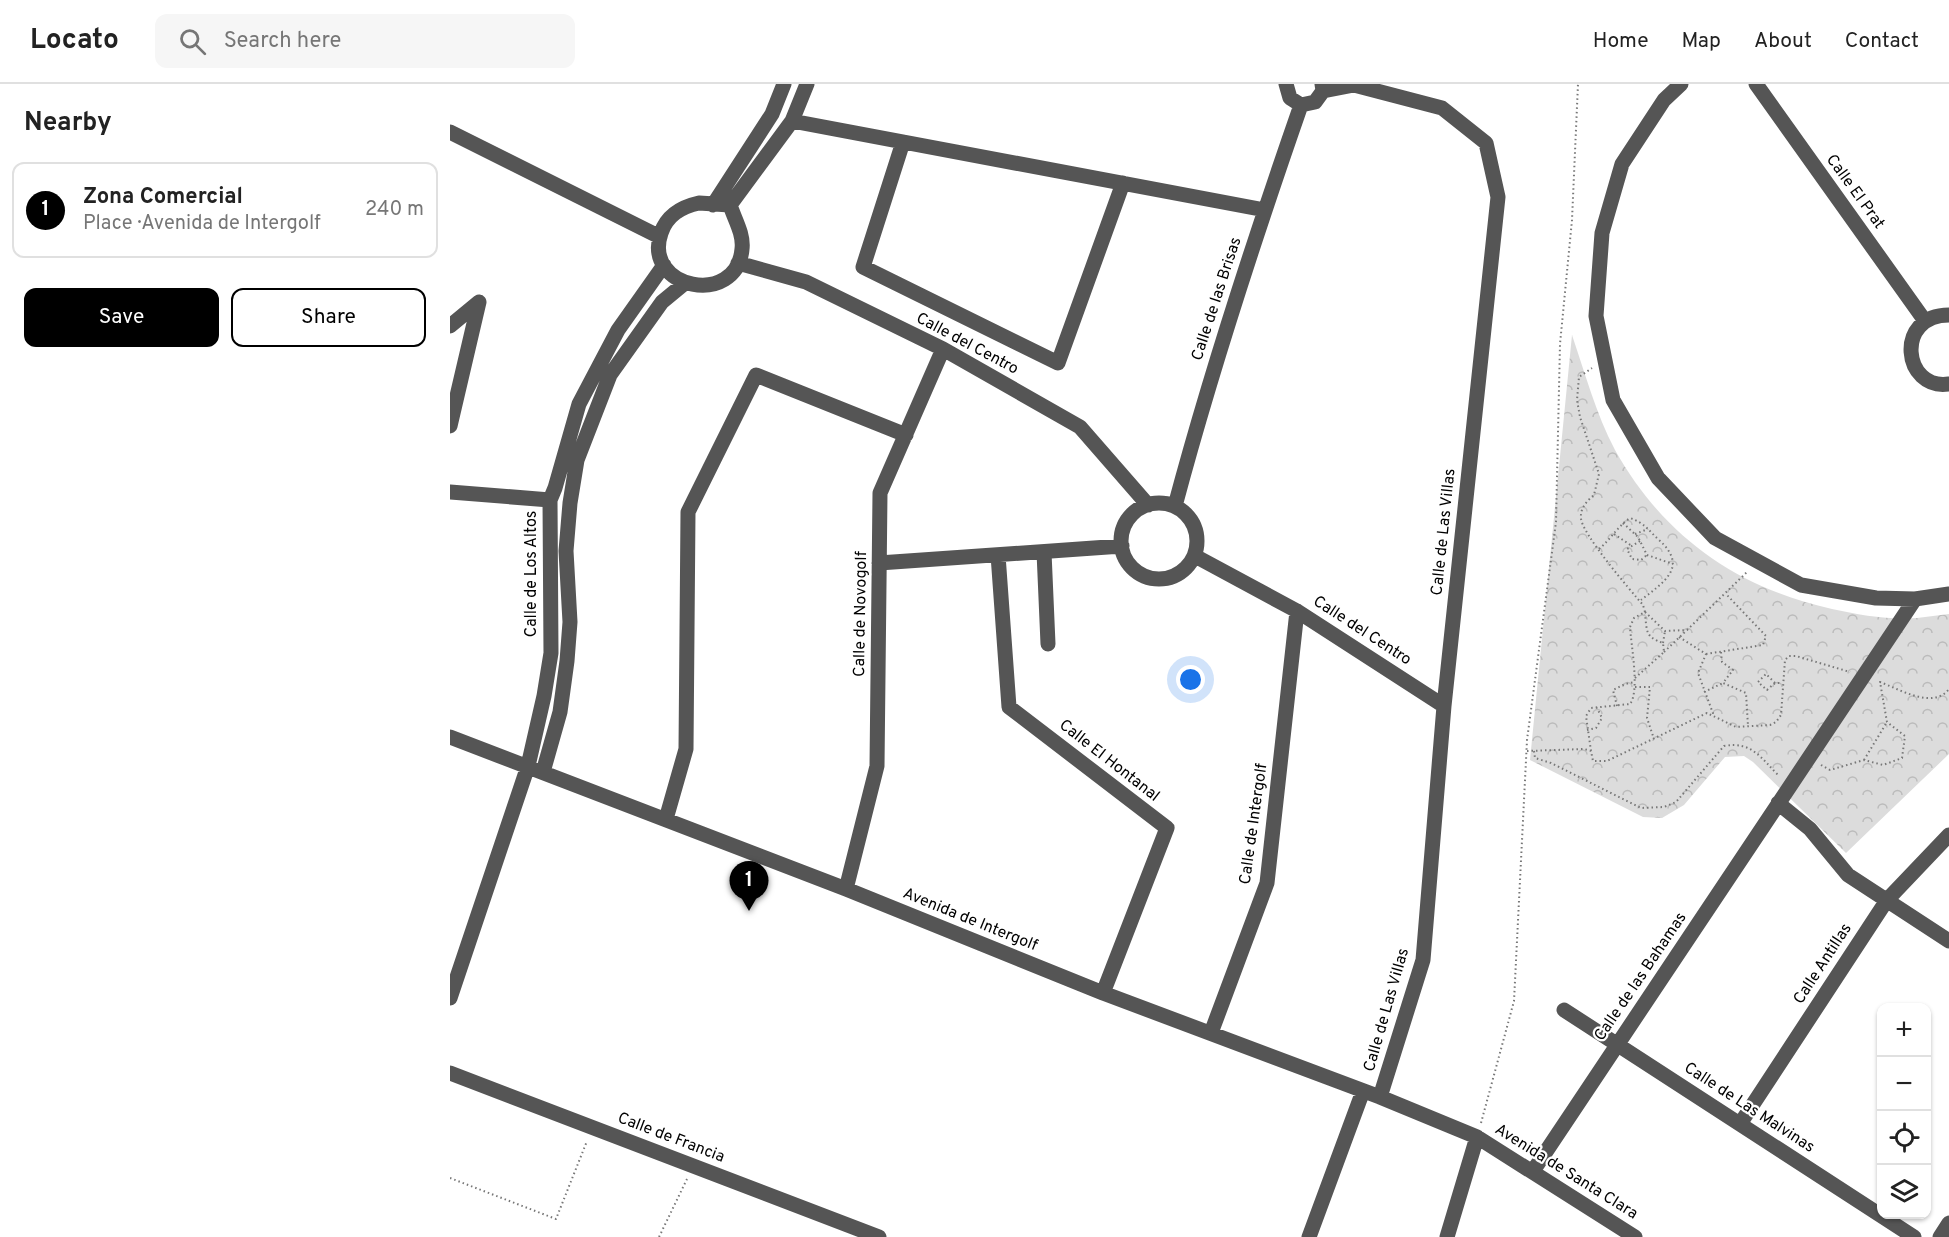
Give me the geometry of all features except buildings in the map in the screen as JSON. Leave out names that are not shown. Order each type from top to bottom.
[{"type":"street","points":[[713,205],[772,114],[783,84]]},
{"type":"street","points":[[730,205],[792,120],[807,84]]},
{"type":"street","points":[[1286,84],[1290,98],[1301,105],[1315,102],[1323,87]]},
{"type":"street","points":[[1681,84],[1664,100],[1622,164],[1602,233],[1596,315],[1613,400],[1658,478],[1715,538],[1801,585],[1876,598],[1915,599],[1949,594]]},
{"type":"street","name":"Calle El Prat","points":[[1756,84],[1925,321]]},
{"type":"street","name":"Calle de Las Villas","points":[[1323,87],[1354,85],[1442,108],[1486,143],[1498,197],[1444,706],[1423,960],[1380,1097]]},
{"type":"street","name":"Calle de las Brisas","points":[[1175,506],[1197,422],[1301,105]]},
{"type":"street","points":[[792,120],[1265,210]]},
{"type":"street","points":[[450,132],[660,237]]},
{"type":"street","points":[[903,142],[863,267],[1058,363],[1123,183]]},
{"type":"street","points":[[699,203],[730,205],[741,234],[742,249],[738,263],[730,275],[714,284],[699,286],[685,283],[673,276],[664,265],[660,252],[660,237],[672,214],[684,206],[699,203]]},
{"type":"street","name":"Calle del Centro","points":[[738,263],[806,282],[943,349],[1080,427],[1148,505]]},
{"type":"street","name":"Calle de Los Altos","points":[[450,998],[528,766],[544,696],[551,652],[550,501],[579,404],[618,330],[664,265]]},
{"type":"street","name":"Calle de Los Altos","points":[[543,772],[560,712],[567,661],[570,622],[566,551],[570,502],[577,460],[610,375],[662,302],[685,283]]},
{"type":"street","points":[[450,326],[478,302],[450,426]]},
{"type":"street","points":[[1949,315],[1939,315],[1925,321],[1913,334],[1910,346],[1911,358],[1915,368],[1922,376],[1932,383],[1949,384]]},
{"type":"street","name":"Calle de Novogolf","points":[[846,889],[876,766],[880,493],[943,349]]},
{"type":"street","points":[[666,819],[686,748],[688,512],[756,375],[906,435]]},
{"type":"street","points":[[450,492],[550,501]]},
{"type":"street","points":[[1162,503],[1175,506],[1186,514],[1194,525],[1197,537],[1195,556],[1188,567],[1177,574],[1161,579],[1148,577],[1128,562],[1122,546],[1122,533],[1127,521],[1136,511],[1148,505],[1162,503]]},
{"type":"street","points":[[879,563],[1122,546]]},
{"type":"street","points":[[1044,552],[1048,644]]},
{"type":"street","name":"Calle El Hontanal","points":[[998,555],[1009,707],[1167,828],[1103,993]]},
{"type":"street","name":"Calle del Centro","points":[[1195,556],[1297,611],[1444,706]]},
{"type":"street","name":"Calle de las Bahamas","points":[[1533,1171],[1915,599]]},
{"type":"street","name":"Calle de Intergolf","points":[[1211,1033],[1267,883],[1297,611]]},
{"type":"street","name":"Avenida de Intergolf","points":[[450,737],[846,889],[1103,993],[1380,1097],[1477,1137]]},
{"type":"street","points":[[1778,803],[1810,829],[1848,875],[1949,941]]},
{"type":"street","name":"Calle Antillas","points":[[1740,1124],[1887,900],[1949,835]]},
{"type":"street","name":"Calle de Las Malvinas","points":[[1564,1010],[1914,1237]]},
{"type":"street","name":"Calle de Francia","points":[[450,1072],[879,1237]]},
{"type":"street","points":[[1309,1237],[1363,1091]]},
{"type":"street","points":[[1447,1237],[1477,1137]]},
{"type":"street","name":"Avenida de Santa Clara","points":[[1477,1137],[1635,1237]]},
{"type":"street","points":[[1940,1237],[1949,1223]]},
{"type":"path","points":[[1477,1137],[1514,1001],[1527,751],[1556,522],[1560,344],[1572,219],[1578,84]]},
{"type":"path","points":[[1605,360],[1579,377],[1577,400],[1580,417],[1599,474],[1594,495],[1581,511],[1580,521],[1640,601],[1645,612],[1647,632],[1652,639],[1663,643]]},
{"type":"path","points":[[1599,549],[1610,540],[1622,523],[1630,518],[1644,524],[1669,551],[1673,557],[1673,569],[1666,582],[1640,601]]},
{"type":"path","points":[[1622,523],[1635,534],[1647,555],[1673,564]]},
{"type":"path","points":[[1635,534],[1648,529]]},
{"type":"path","points":[[1614,534],[1632,546]]},
{"type":"path","points":[[1640,541],[1628,549],[1632,559],[1641,560],[1647,555]]},
{"type":"path","points":[[1617,706],[1613,690],[1635,680],[1758,561]]},
{"type":"path","points":[[1679,637],[1706,654],[1763,645],[1766,636],[1726,594]]},
{"type":"path","points":[[1645,612],[1665,631],[1687,630]]},
{"type":"path","points":[[1645,612],[1634,618],[1630,627],[1635,698],[1630,704],[1591,708],[1586,716],[1593,761],[1607,761],[1707,713],[1736,727],[1770,725],[1776,722],[1781,715],[1782,683],[1785,660],[1788,656],[1830,665],[1924,698],[1934,699],[1949,689]]},
{"type":"path","points":[[1664,652],[1665,631]]},
{"type":"path","points":[[1704,692],[1724,683],[1733,670],[1722,662],[1722,652]]},
{"type":"path","points":[[1706,654],[1698,673],[1714,716]]},
{"type":"path","points":[[1775,683],[1766,674],[1758,682],[1767,690],[1775,683],[1782,683]]},
{"type":"path","points":[[1864,760],[1887,722],[1880,682]]},
{"type":"path","points":[[1724,683],[1746,693],[1748,726]]},
{"type":"path","points":[[1635,687],[1650,687],[1647,718],[1654,739]]},
{"type":"path","points":[[1587,730],[1596,728],[1602,718],[1597,707]]},
{"type":"path","points":[[1821,765],[1830,770],[1864,760],[1883,765],[1902,758],[1905,736],[1887,722]]},
{"type":"path","points":[[1527,751],[1536,751],[1535,758],[1551,763],[1641,808],[1664,807],[1676,802],[1724,746],[1735,744],[1751,748],[1790,786]]},
{"type":"path","points":[[1527,751],[1584,749],[1591,751]]},
{"type":"path","points":[[450,1178],[556,1219],[593,1127]]},
{"type":"path","points":[[659,1237],[693,1166]]},
{"type":"green space","points":[[1572,335],[1596,408],[1615,450],[1634,481],[1656,508],[1680,533],[1706,554],[1734,572],[1765,587],[1797,600],[1832,609],[1896,618],[1949,614],[1949,754],[1846,853],[1753,762],[1744,756],[1725,757],[1684,805],[1662,818],[1643,817],[1530,760]]},
{"type":"place","name":"Zona Comercial","points":[[749,911]]}]
